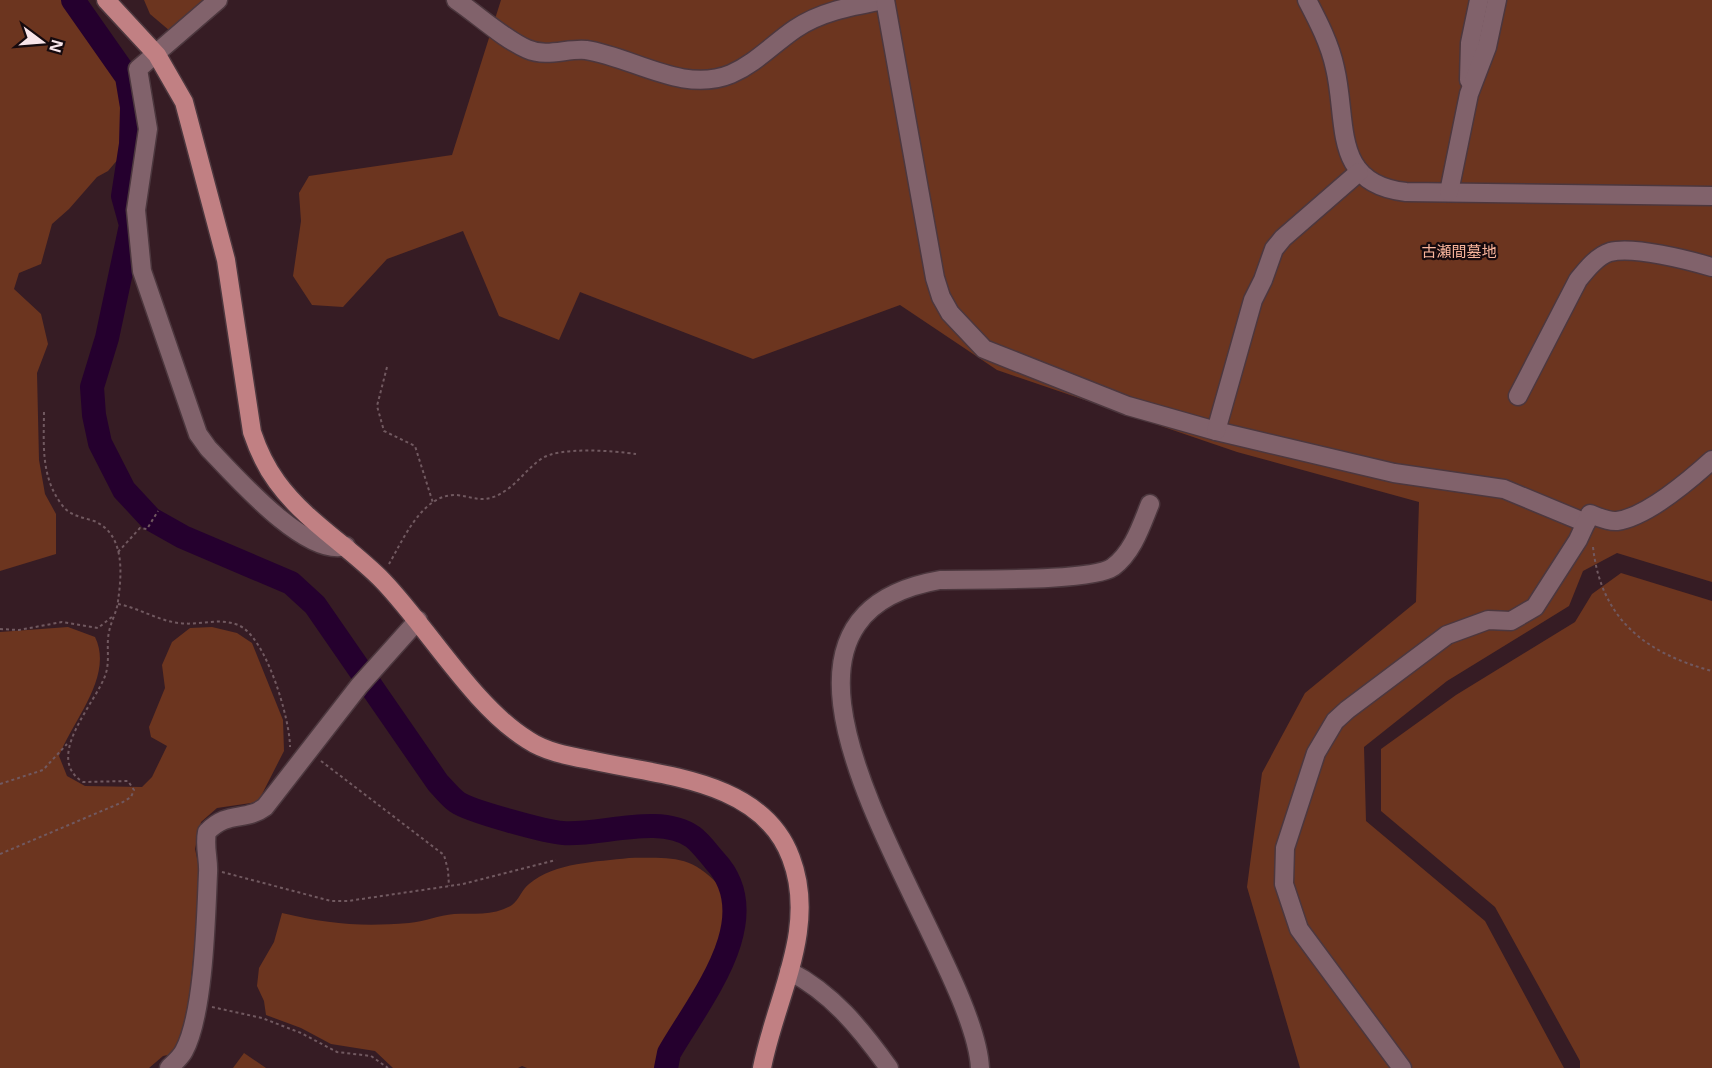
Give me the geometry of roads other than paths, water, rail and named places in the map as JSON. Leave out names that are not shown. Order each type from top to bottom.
[{"type":"main road","points":[[105,0],[157,55],[184,102],[207,179],[230,279],[246,406],[259,451],[277,482],[291,499],[379,577],[418,620],[478,696],[530,742],[573,757],[731,794],[759,813],[780,836],[791,858],[797,882],[800,916],[789,971],[762,1068]]},
{"type":"street","points":[[218,0],[157,55],[138,69],[148,129],[136,210],[142,271],[198,434],[208,448],[285,524],[315,544],[335,550],[346,546]]},
{"type":"street","points":[[456,0],[528,50],[552,54],[584,50],[658,73],[694,79],[729,75],[758,60],[796,29],[834,10],[885,0],[935,278],[941,297],[971,338],[984,349],[1128,406],[1216,431],[1394,473],[1504,489],[1588,518],[1615,521],[1635,516],[1696,474],[1712,460]]},
{"type":"street","points":[[1307,0],[1320,25],[1335,65],[1346,150],[1359,172],[1370,181],[1392,191],[1712,196]]},
{"type":"street","points":[[1469,94],[1470,43],[1479,0]]},
{"type":"street","points":[[1449,192],[1469,94],[1487,47],[1497,0]]},
{"type":"street","points":[[1216,431],[1253,300],[1274,249],[1282,238],[1359,172]]},
{"type":"street","points":[[1518,396],[1578,280],[1591,264],[1610,252],[1676,257],[1712,267]]},
{"type":"street","points":[[980,1068],[977,1045],[956,986],[864,786],[848,741],[839,681],[847,643],[855,628],[883,601],[920,584],[940,580],[1085,576],[1111,568],[1127,552],[1150,504]]},
{"type":"street","points":[[1401,1068],[1299,929],[1291,913],[1286,898],[1283,867],[1291,825],[1316,753],[1335,721],[1447,635],[1488,620],[1510,621],[1535,607],[1588,518]]},
{"type":"street","points":[[169,1068],[183,1053],[192,1031],[197,1005],[208,870],[204,843],[207,832],[225,818],[258,812],[266,807],[359,686],[418,620]]},
{"type":"street","points":[[789,971],[829,996],[872,1044],[889,1068]]},
{"type":"waterway","points":[[73,0],[127,77],[132,107],[131,144],[123,196],[131,225],[107,338],[92,387],[94,415],[100,443],[124,490],[151,519],[183,537],[291,583],[315,605],[438,783],[457,802],[492,816],[554,832],[578,833],[630,827],[664,827],[679,830],[702,845],[730,883],[735,907],[732,933],[724,958],[711,984],[669,1053],[666,1068]]},
{"type":"park label","name":"古瀬間墓地","points":[[1459,252]]}]
